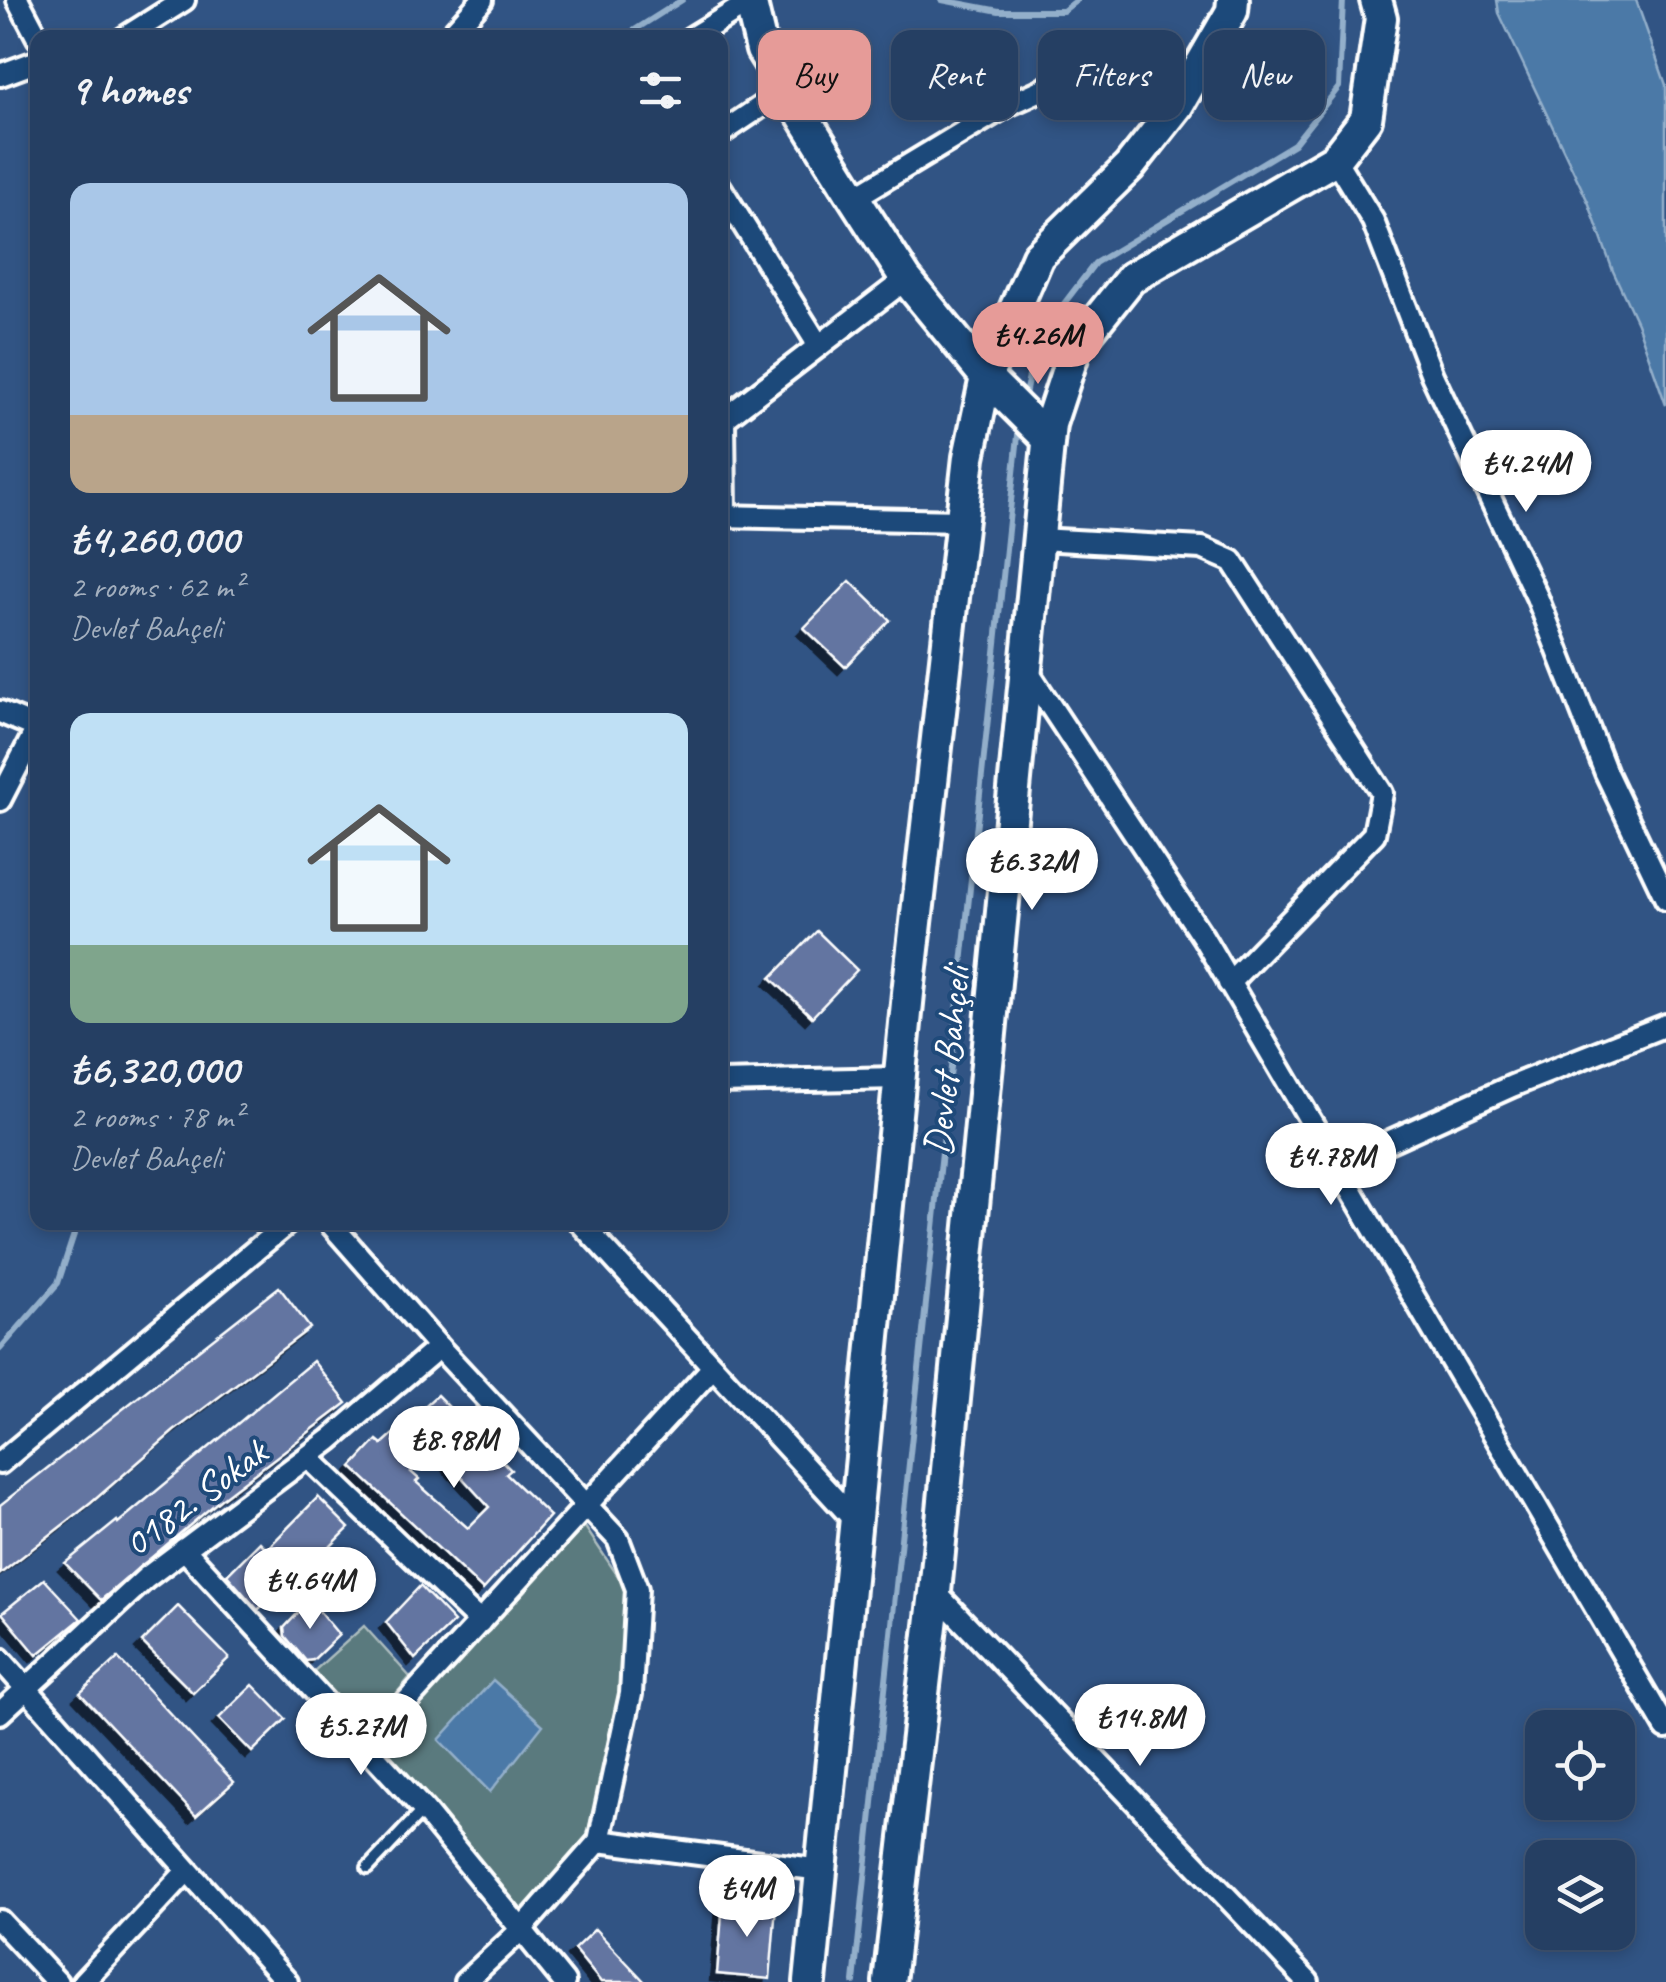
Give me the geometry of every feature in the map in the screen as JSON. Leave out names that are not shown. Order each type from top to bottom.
[{"type":"street","points":[[18,0],[34,30]]},
{"type":"street","points":[[137,30],[184,0]]},
{"type":"street","points":[[455,30],[482,0]]},
{"type":"street","name":"Devlet Bahçeli","points":[[810,1982],[899,1078],[969,457],[986,377],[1038,256],[1129,167],[1177,106],[1232,11],[1232,0]]},
{"type":"street","name":"Devlet Bahçeli","points":[[889,1982],[935,1592],[1050,424],[1076,348],[1131,278],[1335,159],[1366,119],[1382,18],[1376,0]]},
{"type":"street","points":[[704,30],[750,1],[758,34]]},
{"type":"street","points":[[854,198],[1008,105],[1112,58],[1134,55],[1194,76]]},
{"type":"street","points":[[0,75],[30,64]]},
{"type":"street","points":[[728,129],[758,109]]},
{"type":"street","points":[[806,120],[906,279],[986,377],[1048,439]]},
{"type":"street","points":[[1335,159],[1373,222],[1432,375],[1537,597],[1606,772],[1666,898]]},
{"type":"street","points":[[728,201],[819,346]]},
{"type":"street","points":[[728,411],[906,279]]},
{"type":"street","points":[[728,516],[962,521]]},
{"type":"street","points":[[1039,539],[1202,548],[1232,561],[1382,794],[1374,834],[1229,983]]},
{"type":"street","points":[[1026,669],[1203,937],[1666,1728]]},
{"type":"street","points":[[0,712],[30,724]]},
{"type":"street","points":[[0,800],[30,741]]},
{"type":"street","points":[[1336,1166],[1512,1086],[1666,1025]]},
{"type":"street","points":[[728,1082],[899,1078]]},
{"type":"street","points":[[0,1463],[279,1230]]},
{"type":"street","points":[[336,1230],[618,1539],[638,1589],[631,1694],[599,1842],[520,1931],[466,1982]]},
{"type":"street","points":[[587,1230],[855,1521]]},
{"type":"street","name":"0182. Sokak","points":[[0,1713],[146,1578],[308,1456],[440,1348]]},
{"type":"street","points":[[366,1746],[713,1367]]},
{"type":"street","points":[[308,1456],[480,1622]]},
{"type":"street","points":[[184,1549],[424,1810],[564,1982]]},
{"type":"street","points":[[935,1592],[1308,1982]]},
{"type":"street","points":[[0,1659],[287,1982]]},
{"type":"street","points":[[599,1842],[821,1870]]},
{"type":"street","points":[[83,1982],[188,1871]]},
{"type":"street","points":[[0,1921],[57,1982]]},
{"type":"lane","points":[[368,1868],[424,1810]]},
{"type":"green space","points":[[583,1524],[626,1588],[618,1708],[587,1836],[520,1916],[470,1849],[386,1755],[383,1741]]},
{"type":"green space","points":[[364,1626],[410,1677],[365,1731],[314,1671]]},
{"type":"water","points":[[1497,0],[1636,0],[1666,85],[1666,405],[1589,204],[1499,13]]},
{"type":"water","points":[[493,1680],[543,1725],[490,1792],[439,1740]]},
{"type":"building","points":[[850,581],[890,620],[845,667],[804,628]]},
{"type":"building","points":[[817,931],[857,970],[812,1017],[771,978]]},
{"type":"building","points":[[279,1287],[310,1328],[174,1431],[0,1574],[0,1505]]},
{"type":"building","points":[[313,1361],[347,1403],[221,1499],[101,1600],[65,1563],[118,1523]]},
{"type":"building","points":[[437,1395],[511,1470],[506,1474],[550,1516],[483,1590],[352,1467],[377,1440],[382,1444]],"holes":[[[436,1449],[489,1507],[468,1528],[416,1482],[419,1479],[411,1472]]]},
{"type":"building","points":[[318,1497],[349,1528],[313,1564],[308,1560],[258,1610],[227,1575],[260,1542],[267,1549]]},
{"type":"building","points":[[44,1579],[81,1619],[37,1655],[2,1613]]},
{"type":"building","points":[[420,1586],[454,1622],[415,1659],[386,1622]]},
{"type":"building","points":[[310,1600],[339,1635],[313,1660],[306,1661],[285,1636],[284,1628]]},
{"type":"building","points":[[178,1606],[229,1658],[193,1693],[142,1642]]},
{"type":"building","points":[[118,1658],[234,1782],[196,1816],[80,1693]]},
{"type":"building","points":[[253,1685],[286,1719],[252,1752],[219,1718]]},
{"type":"building","points":[[723,1902],[776,1906],[770,1979],[717,1974]]},
{"type":"building","points":[[595,1929],[645,1982],[601,1982],[574,1949]]},
{"type":"waterway","points":[[635,30],[682,0]]},
{"type":"waterway","points":[[942,0],[999,11],[1063,11],[1077,0]]},
{"type":"waterway","points":[[1023,404],[1037,339],[1095,263],[1294,144],[1339,87],[1343,0]]},
{"type":"waterway","points":[[854,1982],[1019,426]]},
{"type":"waterway","points":[[0,1349],[58,1283],[75,1230]]}]
